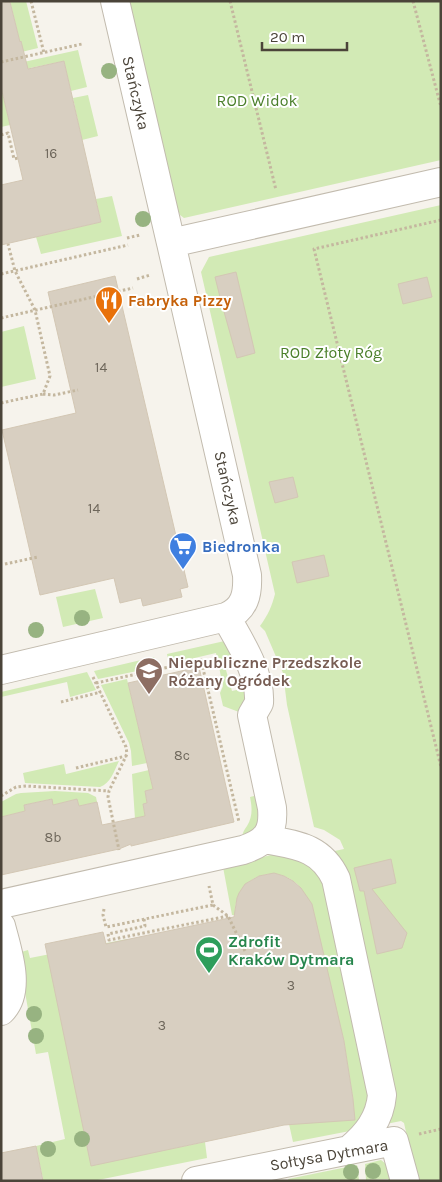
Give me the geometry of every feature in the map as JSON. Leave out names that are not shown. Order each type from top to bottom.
[{"type":"street","name":"Stańczyka","points":[[1,670],[226,617],[238,610],[248,590],[248,575],[115,1]]},
{"type":"street","points":[[171,243],[441,182]]},
{"type":"street","points":[[1,904],[243,850],[260,843],[269,833],[273,820],[272,808],[252,714],[260,699],[258,687],[250,659],[226,617]]},
{"type":"street","points":[[264,839],[299,845],[308,849],[328,865],[336,879],[382,1095],[376,1120],[366,1135],[349,1150]]},
{"type":"street","points":[[1,926],[12,980],[10,999],[1,1011]]},
{"type":"street","name":"Sołtysa Dytmara","points":[[196,1181],[405,1138],[404,1181]]},
{"type":"path","points":[[31,1],[44,53]]},
{"type":"path","points":[[230,1],[276,192]]},
{"type":"path","points":[[413,1],[441,107]]},
{"type":"path","points":[[1,62],[82,44]]},
{"type":"path","points":[[1,135],[8,133],[14,159],[18,158]]},
{"type":"path","points":[[441,220],[314,249],[441,767]]},
{"type":"path","points":[[8,244],[15,271],[35,310],[50,376],[43,394]]},
{"type":"path","points":[[1,274],[128,245]]},
{"type":"path","points":[[1,318],[133,288]]},
{"type":"path","points":[[1,404],[43,394],[54,395],[78,390]]},
{"type":"path","points":[[5,564],[38,557]]},
{"type":"path","points":[[96,683],[201,660],[240,827]]},
{"type":"path","points":[[92,676],[126,747],[126,756],[108,797],[120,853]]},
{"type":"path","points":[[61,702],[101,692]]},
{"type":"path","points":[[76,768],[126,756]]},
{"type":"path","points":[[1,796],[16,787],[26,786],[109,791]]},
{"type":"path","points":[[100,882],[105,904],[103,914],[106,927],[213,905]]},
{"type":"path","points":[[209,886],[213,905],[228,916],[245,951]]},
{"type":"path","points":[[144,919],[146,926],[108,934],[109,940],[228,916]]},
{"type":"path","points":[[405,1138],[441,1129]]},
{"type":"green space","points":[[10,1],[26,1],[38,48],[1,57],[1,49],[22,44]]},
{"type":"green space","name":"ROD Widok","points":[[128,1],[441,1],[441,160],[184,218],[180,215],[177,208]]},
{"type":"green space","points":[[78,50],[87,87],[71,91],[64,61],[1,74],[1,67]]},
{"type":"green space","points":[[1,87],[10,125],[1,127]]},
{"type":"green space","points":[[88,95],[98,136],[82,140],[73,98]]},
{"type":"green space","points":[[112,196],[122,236],[41,254],[36,237],[101,222],[96,199]]},
{"type":"green space","name":"ROD Złoty Róg","points":[[441,205],[441,1181],[417,1181],[404,1123],[401,1121],[386,1124],[330,852],[344,849],[340,840],[324,830],[314,827],[287,705],[283,673],[265,631],[260,626],[273,603],[275,594],[201,272],[209,257]]},
{"type":"green space","points":[[24,326],[36,379],[1,387],[1,332]]},
{"type":"green space","points":[[95,589],[103,618],[63,627],[56,597]]},
{"type":"green space","points":[[229,640],[238,666],[226,670],[232,691],[249,687],[243,711],[239,712],[223,706],[220,693],[223,686],[216,653],[169,664],[167,654]]},
{"type":"green space","points":[[154,657],[157,667],[98,679],[94,671]]},
{"type":"green space","points":[[87,672],[96,690],[70,697],[67,682],[1,697],[1,692]]},
{"type":"green space","points":[[127,679],[147,763],[132,766],[129,743],[101,685]]},
{"type":"green space","points":[[119,761],[110,780],[100,787],[25,783],[23,773],[64,764],[66,774]]},
{"type":"green space","points":[[149,770],[153,789],[145,791],[147,803],[143,804],[145,816],[135,819],[132,774]]},
{"type":"green space","points":[[55,791],[88,793],[96,797],[97,802],[79,806],[77,799],[53,805],[51,799],[24,805],[25,811],[1,817],[1,802],[16,794]]},
{"type":"green space","points":[[258,795],[259,820],[254,829],[242,837],[251,815],[250,797]]},
{"type":"green space","points":[[275,854],[287,854],[321,872],[370,1100],[355,1130],[293,1142],[289,1124],[353,1099],[344,1041],[301,888],[291,880],[280,875],[269,874],[258,877],[248,882],[241,891],[236,902],[235,915],[232,915],[223,867]]},
{"type":"green space","points":[[127,939],[171,1149],[205,1142],[207,1158],[93,1181],[37,1181],[43,1179],[36,1146],[65,1139],[48,1052],[36,1054],[18,953],[28,950],[30,958]]},
{"type":"green space","points":[[381,1160],[391,1168],[396,1181],[388,1181],[388,1179],[366,1180],[365,1164]]},
{"type":"green space","points":[[357,1165],[359,1180],[289,1181],[288,1179]]},
{"type":"building","points":[[10,2],[28,69],[64,61],[101,222],[1,245],[1,185],[23,180],[1,87],[1,3]]},
{"type":"building","points":[[236,272],[255,353],[237,358],[215,277]]},
{"type":"building","points":[[115,276],[188,587],[180,589],[182,597],[143,606],[141,598],[120,603],[114,578],[40,595],[2,430],[76,413],[48,292]]},
{"type":"building","points":[[427,277],[432,297],[403,304],[398,284]]},
{"type":"building","points":[[293,477],[298,497],[275,503],[269,482]]},
{"type":"building","points":[[324,555],[329,576],[297,583],[292,562]]},
{"type":"building","points":[[199,667],[234,822],[1,875],[1,817],[25,811],[24,805],[52,799],[53,805],[77,799],[79,806],[97,802],[102,825],[145,816],[143,804],[147,803],[145,791],[153,789],[128,683]]},
{"type":"building","points":[[391,859],[396,883],[372,889],[407,933],[402,948],[377,954],[364,891],[360,891],[354,868]]},
{"type":"building","points":[[274,873],[293,881],[301,888],[312,904],[344,1041],[355,1120],[284,1125],[91,1166],[45,944],[103,932],[106,944],[234,917],[237,898],[245,884],[259,876]]},
{"type":"building","points":[[36,1146],[43,1181],[1,1181],[1,1153]]},
{"type":"place","name":"Fabryka Pizzy","points":[[109,324]]},
{"type":"place","name":"Biedronka","points":[[183,570]]},
{"type":"place","name":"Niepubliczne Przedszkole Różany Ogródek","points":[[149,695]]},
{"type":"place","name":"Zdrofit Kraków Dytmara","points":[[209,974]]}]
